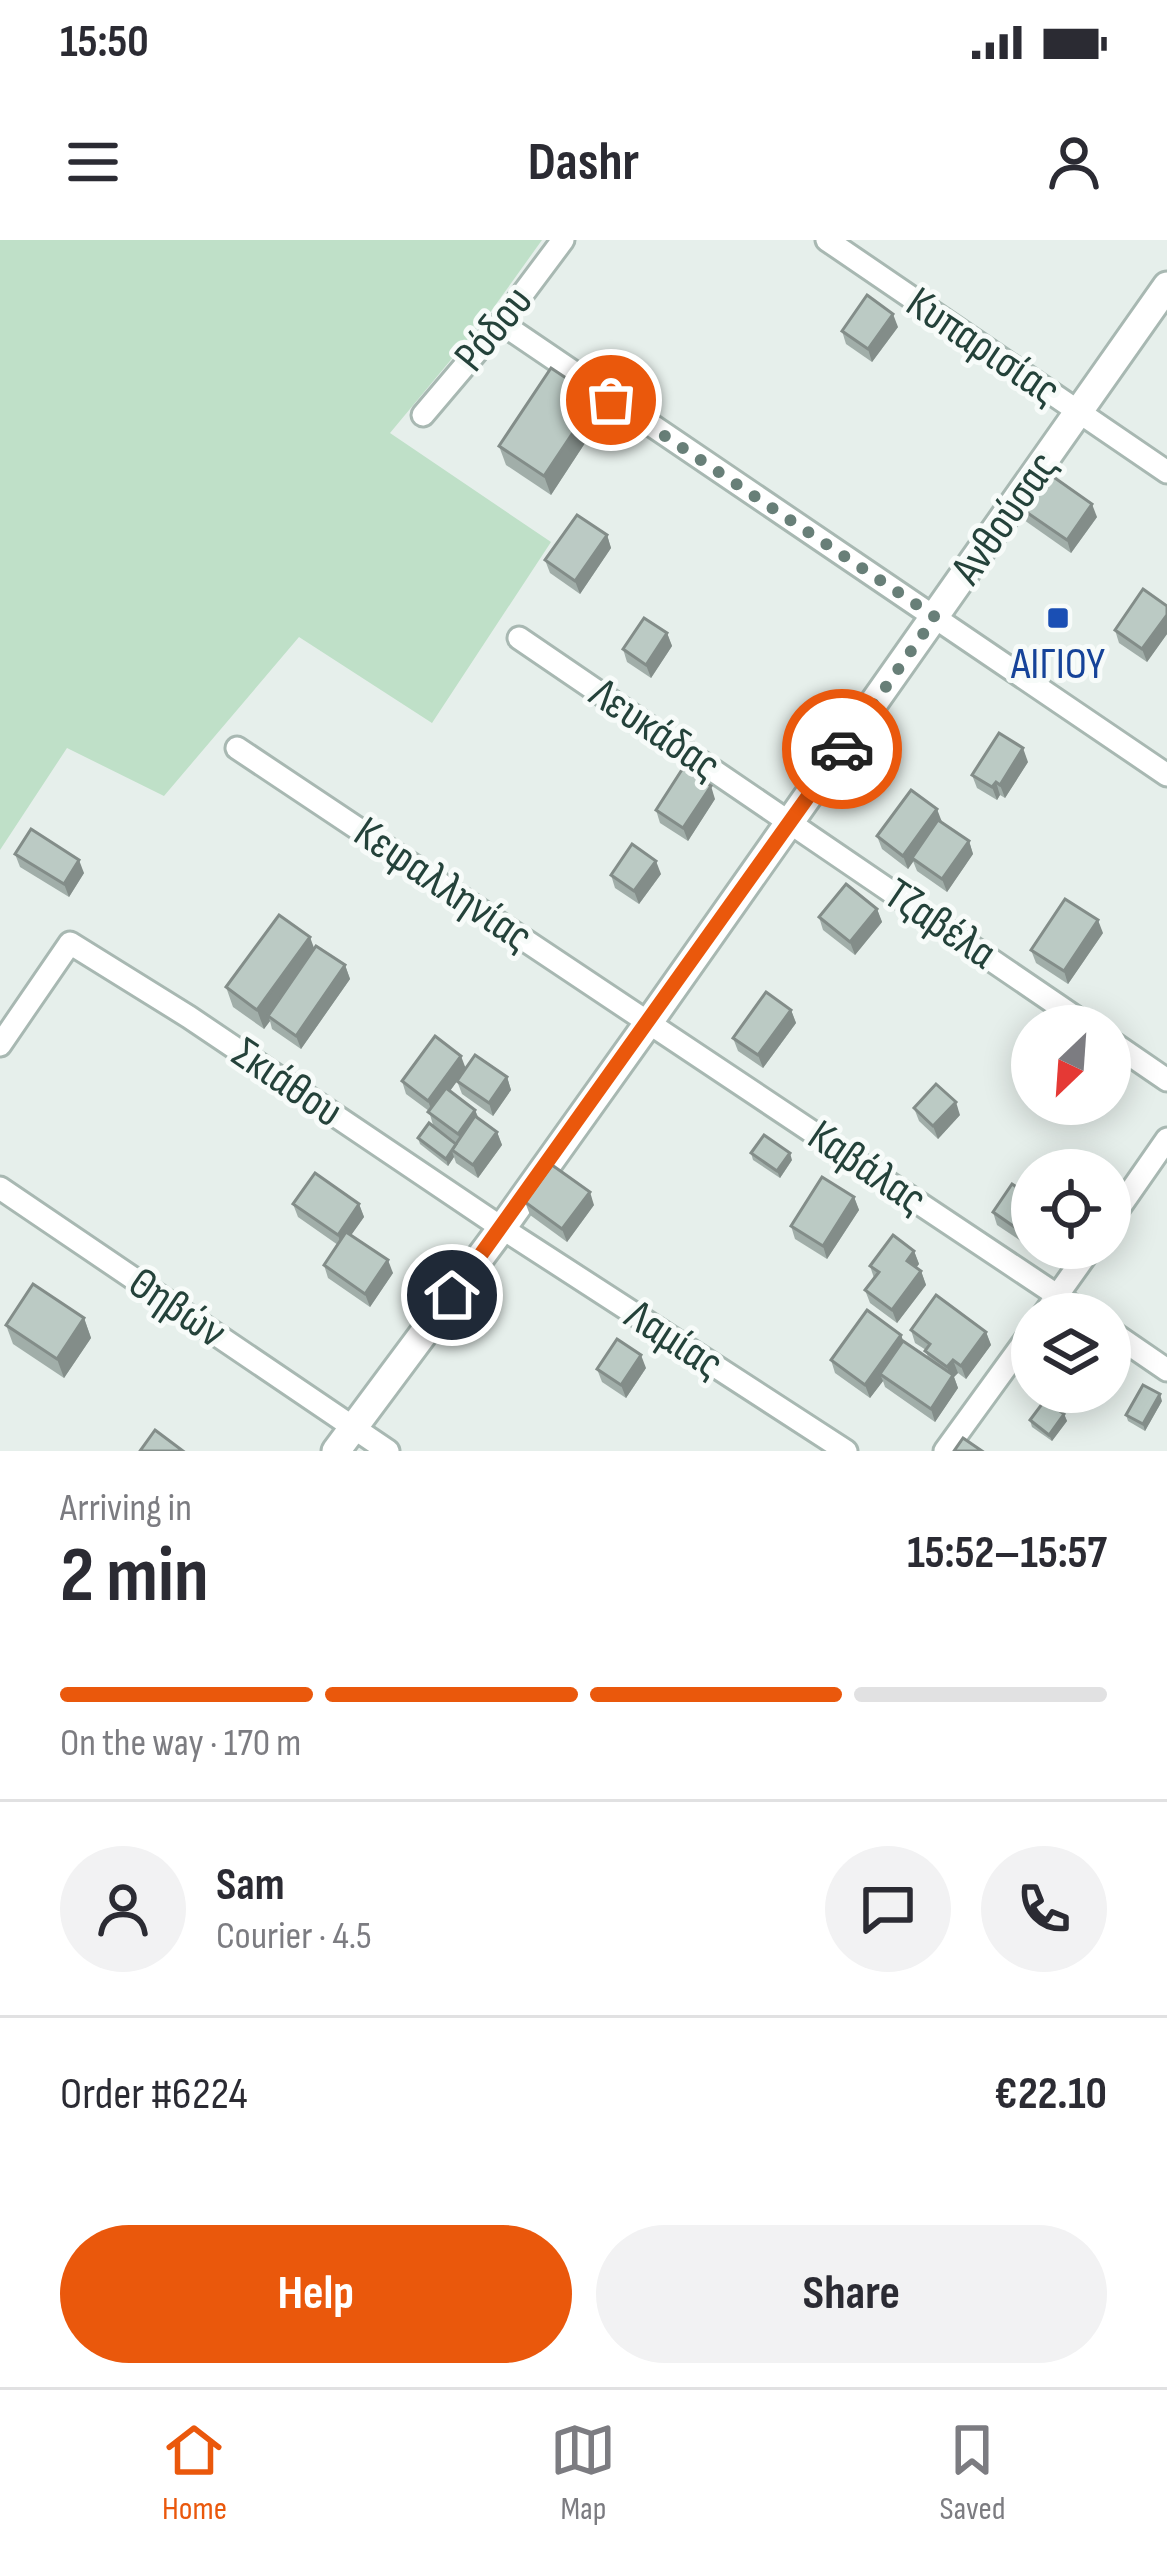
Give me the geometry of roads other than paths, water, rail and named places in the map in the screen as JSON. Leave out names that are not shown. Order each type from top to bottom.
[{"type":"street","name":"Ρόδου","points":[[423,416],[563,240]]},
{"type":"street","name":"Κυπαρισίας","points":[[827,240],[1167,472]]},
{"type":"street","name":"Ανθούσας","points":[[336,1451],[792,822],[1167,286]]},
{"type":"street","points":[[501,323],[1167,775]]},
{"type":"street","name":"Λευκάδας","points":[[519,638],[792,822]]},
{"type":"street","name":"Κεφαλληνίας","points":[[237,748],[649,1022]]},
{"type":"street","name":"Τζαβέλα","points":[[792,822],[1058,1005]]},
{"type":"street","name":"Σκιάθου","points":[[0,1045],[70,943],[189,1017],[502,1228]]},
{"type":"street","name":"Καβάλας","points":[[649,1022],[1034,1293]]},
{"type":"street","points":[[1131,1055],[1167,1080]]},
{"type":"street","points":[[1131,1191],[1167,1139]]},
{"type":"street","name":"Θηβών","points":[[0,1188],[388,1451]]},
{"type":"street","name":"Λαμίας","points":[[502,1228],[846,1451]]},
{"type":"street","points":[[1131,1345],[1167,1370]]},
{"type":"street","points":[[945,1451],[1011,1360]]},
{"type":"place","name":"ΑΙΓΙΟΥ","points":[[1058,618]]}]
